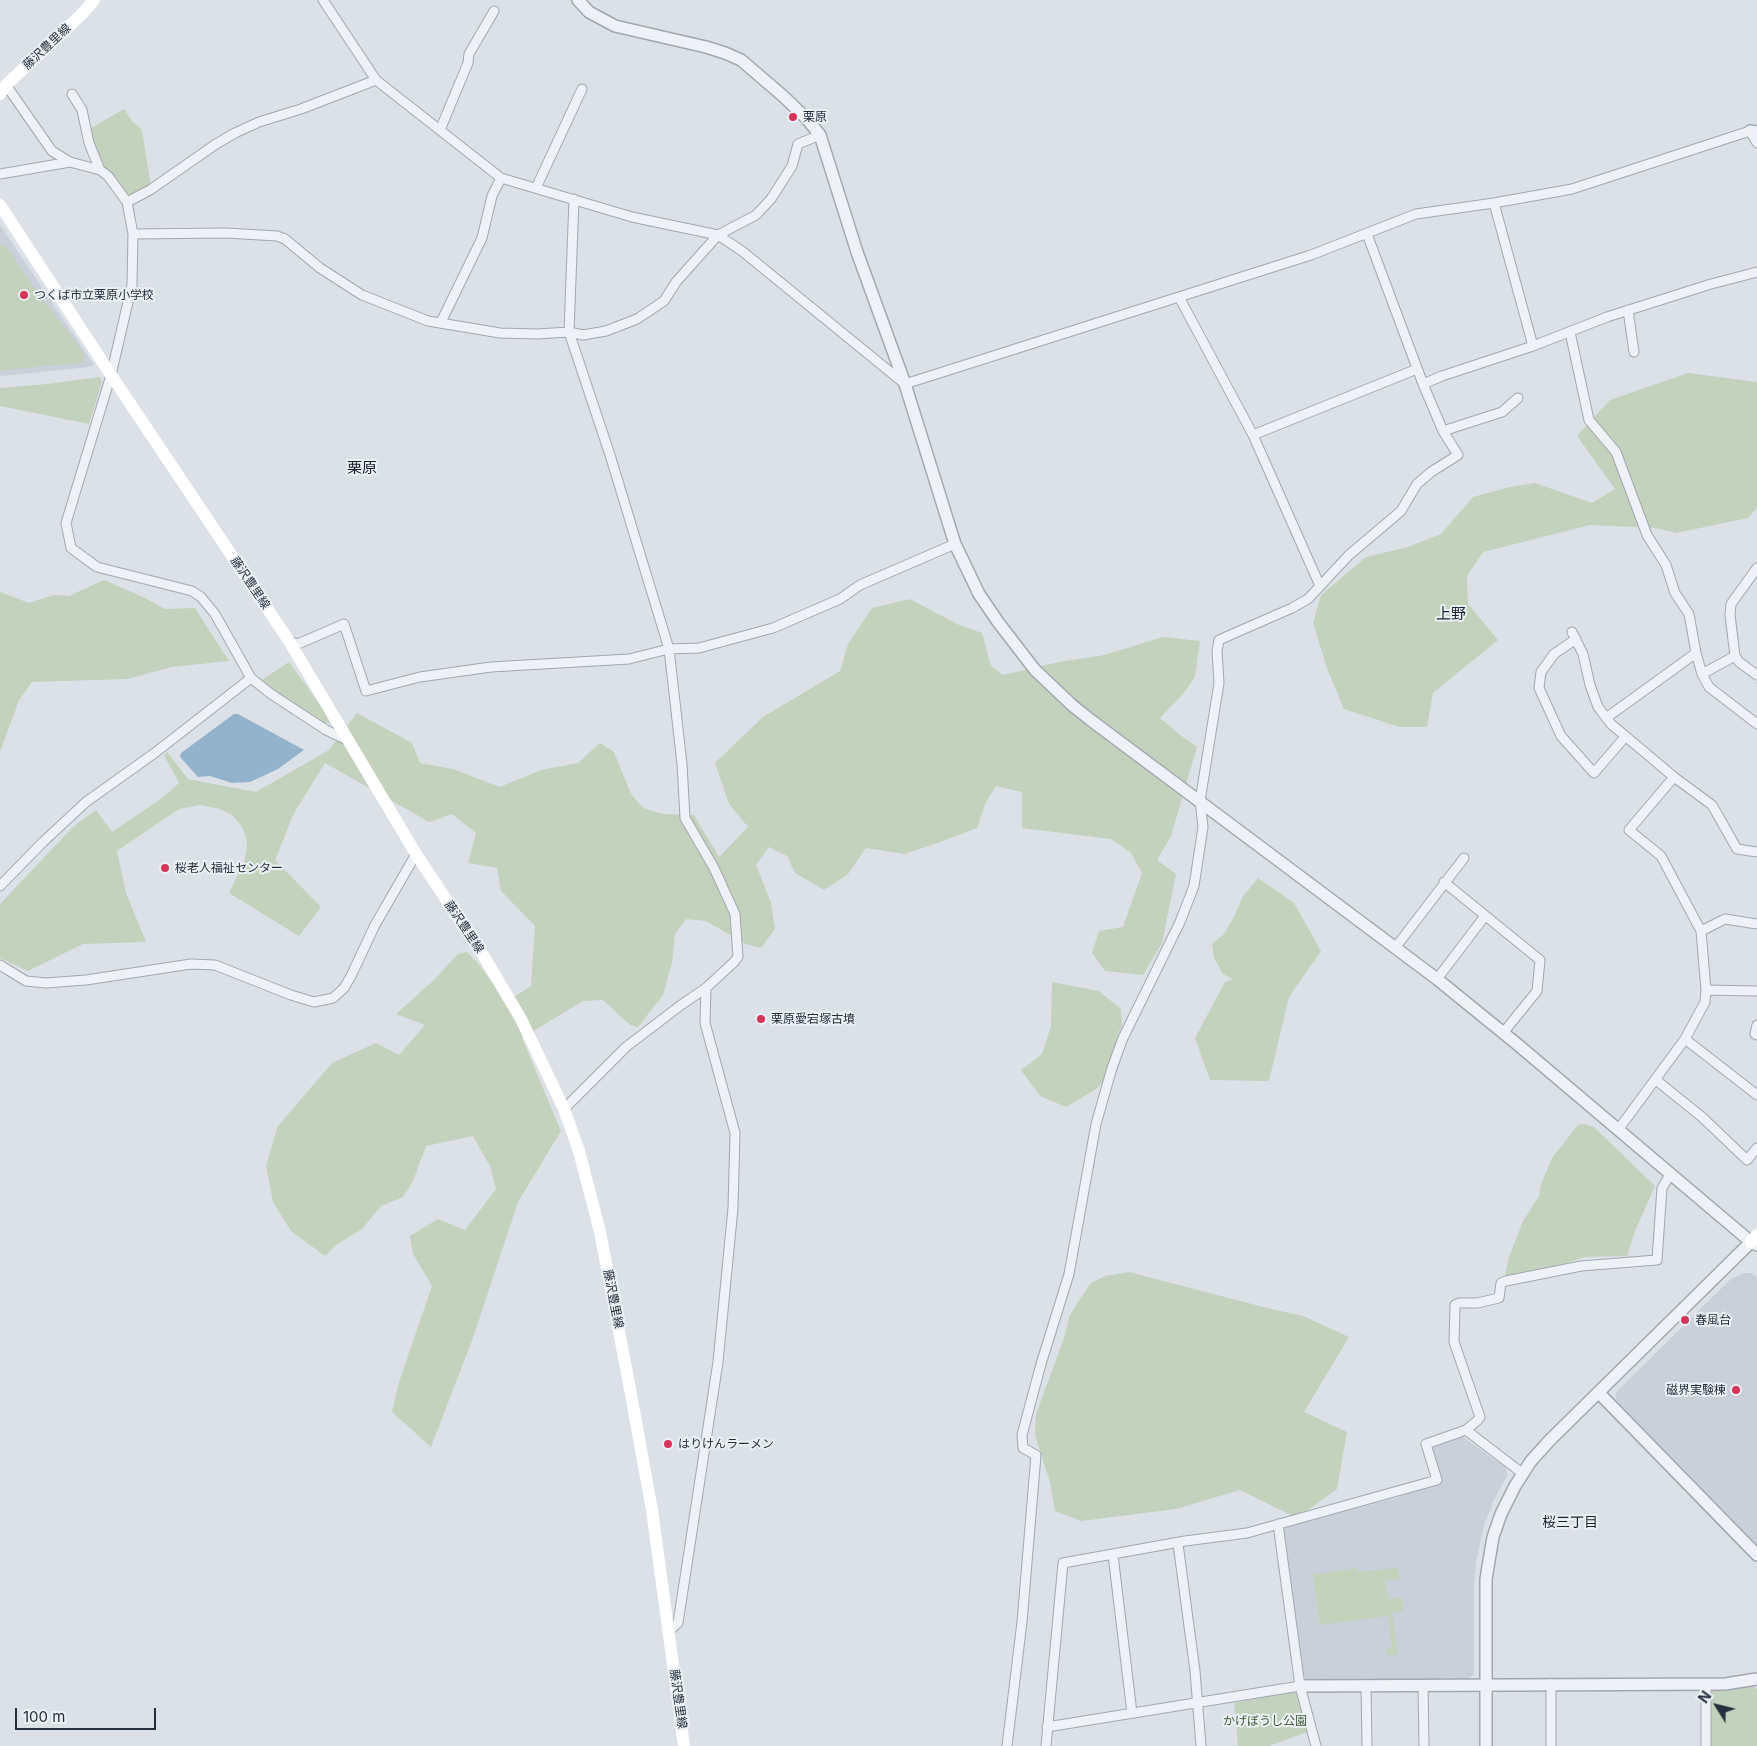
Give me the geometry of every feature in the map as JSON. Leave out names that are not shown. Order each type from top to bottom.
[{"type":"main road","name":"藤沢豊里線","points":[[3,90],[82,14],[94,0]]},
{"type":"main road","name":"藤沢豊里線","points":[[0,205],[289,641],[416,854],[483,955],[521,1020],[564,1109],[579,1151],[600,1232],[652,1510],[684,1746]]},
{"type":"street","points":[[323,0],[376,80],[501,178],[632,217],[718,235],[742,252],[905,384]]},
{"type":"street","points":[[578,0],[589,12],[615,26],[725,52],[741,60],[783,96],[807,119],[820,135],[857,252],[905,384],[955,544],[979,594],[1035,670],[1073,706],[1437,979],[1755,1244],[1545,1445],[1522,1473],[1501,1514],[1488,1560],[1485,1598],[1486,1746]]},
{"type":"street","points":[[440,130],[468,63],[469,54],[494,12]]},
{"type":"street","points":[[127,202],[150,190],[235,133],[259,122],[302,109],[376,80]]},
{"type":"street","points":[[536,188],[582,89]]},
{"type":"street","points":[[3,90],[52,151],[70,162],[100,170],[108,176],[127,202],[132,234],[132,285],[111,375],[66,523],[71,548],[97,567],[192,590],[201,597],[215,614],[251,678],[271,694],[326,730],[350,742]]},
{"type":"street","points":[[72,94],[82,110],[88,143],[100,170]]},
{"type":"street","points":[[905,384],[1311,255],[1416,214],[1572,189],[1754,131],[1757,143]]},
{"type":"street","points":[[132,234],[226,233],[276,236],[285,239],[320,268],[362,295],[428,321],[500,333],[538,334],[569,332],[583,335],[606,331],[637,318],[664,301],[676,282],[718,235],[756,215],[771,199],[792,166],[798,144],[820,135]]},
{"type":"street","points":[[0,174],[70,162]]},
{"type":"street","points":[[441,322],[482,238],[492,196],[501,178]]},
{"type":"street","points":[[564,1109],[626,1047],[706,988],[738,957],[735,914],[714,868],[685,818],[682,764],[669,649],[610,455],[569,332],[574,199]]},
{"type":"street","points":[[1494,203],[1533,346]]},
{"type":"street","points":[[1007,1746],[1022,1622],[1036,1455],[1023,1448],[1022,1435],[1041,1364],[1069,1274],[1096,1124],[1112,1068],[1123,1038],[1180,922],[1194,886],[1203,826],[1200,801],[1219,683],[1217,651],[1219,640],[1308,599],[1349,555],[1401,511],[1417,484],[1431,472],[1458,455],[1443,431],[1423,384],[1367,234]]},
{"type":"street","points":[[1423,384],[1533,346],[1628,310],[1757,272]]},
{"type":"street","points":[[1179,297],[1253,435],[1320,586]]},
{"type":"street","points":[[1628,310],[1634,352]]},
{"type":"street","points":[[1570,332],[1589,420],[1616,452],[1647,535],[1666,565],[1675,593],[1689,614],[1702,674],[1709,688],[1757,724]]},
{"type":"street","points":[[1253,435],[1418,369]]},
{"type":"street","points":[[1443,431],[1502,412],[1518,398]]},
{"type":"street","points":[[289,641],[298,644],[344,624],[366,690],[420,677],[492,668],[629,659],[669,649],[699,648],[773,628],[840,599],[860,585],[955,544]]},
{"type":"street","points":[[1757,568],[1731,604],[1730,615],[1734,656],[1757,675]]},
{"type":"street","points":[[1625,736],[1594,773],[1561,736],[1540,688],[1541,672],[1554,654],[1574,636],[1583,654],[1590,685],[1598,707],[1611,724],[1674,777],[1712,805],[1737,849],[1757,852]]},
{"type":"street","points":[[1606,718],[1696,653]]},
{"type":"street","points":[[1702,674],[1734,656]]},
{"type":"street","points":[[0,886],[86,802],[156,752],[251,678]]},
{"type":"street","points":[[1618,1130],[1686,1039],[1705,1002],[1706,990],[1700,931],[1661,856],[1629,830],[1674,777]]},
{"type":"street","points":[[0,965],[26,981],[46,983],[86,980],[192,964],[215,965],[314,1002],[333,998],[344,988],[351,976],[375,925],[416,854]]},
{"type":"street","points":[[1396,948],[1464,858]]},
{"type":"street","points":[[1444,882],[1540,960],[1537,992],[1503,1033]]},
{"type":"street","points":[[1437,979],[1485,916]]},
{"type":"street","points":[[1700,931],[1725,919],[1757,924]]},
{"type":"street","points":[[669,1631],[678,1622],[718,1362],[733,1208],[735,1133],[705,1023],[706,988]]},
{"type":"street","points":[[1706,990],[1757,990]]},
{"type":"street","points":[[1757,1025],[1755,1034],[1757,1035]]},
{"type":"street","points":[[1686,1039],[1757,1095]]},
{"type":"street","points":[[1656,1080],[1702,1117],[1747,1160],[1757,1148]]},
{"type":"street","points":[[1046,1746],[1063,1564],[1178,1544],[1185,1541],[1238,1535],[1437,1480],[1426,1444],[1466,1430],[1480,1417],[1454,1342],[1455,1305],[1499,1298],[1501,1283],[1506,1281],[1581,1266],[1657,1260],[1662,1188],[1671,1173]]},
{"type":"street","points":[[1599,1392],[1757,1555]]},
{"type":"street","points":[[1466,1430],[1522,1473]]},
{"type":"street","points":[[1278,1524],[1300,1686],[1316,1746]]},
{"type":"street","points":[[1178,1544],[1198,1703],[1201,1746]]},
{"type":"street","points":[[1113,1555],[1132,1713]]},
{"type":"street","points":[[1047,1727],[1300,1686],[1706,1684],[1736,1683],[1757,1679]]},
{"type":"street","points":[[1551,1684],[1551,1746]]},
{"type":"street","points":[[1706,1684],[1706,1746]]},
{"type":"street","points":[[1366,1685],[1367,1746]]},
{"type":"street","points":[[1423,1685],[1424,1746]]},
{"type":"shaded area","name":"つくば市立栗原小学校","points":[[0,225],[94,365],[0,376]]},
{"type":"shaded area","points":[[1744,1273],[1751,1273],[1757,1277],[1757,1546],[1616,1400],[1616,1392],[1731,1279]]},
{"type":"shaded area","points":[[1462,1436],[1506,1468],[1507,1476],[1494,1500],[1484,1525],[1476,1562],[1474,1582],[1474,1674],[1468,1679],[1310,1682],[1304,1676],[1284,1528],[1287,1524],[1393,1499],[1441,1482],[1431,1448],[1433,1445]]},
{"type":"green space","points":[[124,109],[132,121],[142,130],[151,187],[125,196],[103,167],[88,130]]},
{"type":"green space","name":"つくば市立栗原小学校","points":[[0,245],[6,246],[29,281],[77,344],[85,357],[82,363],[0,370]]},
{"type":"green space","points":[[1688,373],[1757,382],[1757,508],[1748,518],[1676,533],[1655,528],[1590,525],[1483,552],[1467,576],[1468,604],[1498,640],[1433,693],[1427,727],[1399,727],[1344,709],[1328,671],[1313,623],[1321,595],[1366,557],[1408,547],[1441,534],[1473,497],[1510,487],[1535,483],[1592,503],[1615,489],[1577,436],[1610,400]]},
{"type":"green space","points":[[100,377],[102,382],[89,424],[0,406],[0,388]]},
{"type":"green space","points":[[104,580],[165,609],[195,608],[229,661],[172,667],[127,679],[32,682],[19,700],[0,752],[0,592],[29,603],[54,595],[69,596]]},
{"type":"green space","points":[[910,599],[957,624],[982,633],[991,666],[1003,675],[1059,662],[1104,655],[1163,637],[1200,641],[1195,677],[1183,694],[1160,718],[1197,747],[1171,836],[1157,860],[1176,874],[1162,943],[1143,975],[1105,971],[1092,953],[1099,931],[1123,927],[1142,873],[1131,853],[1111,839],[1022,828],[1022,792],[996,786],[985,804],[977,828],[940,842],[904,854],[866,848],[848,874],[824,890],[795,873],[787,856],[769,847],[756,865],[771,903],[775,929],[761,948],[746,944],[706,921],[686,919],[675,934],[672,963],[663,995],[638,1027],[630,1025],[603,1000],[583,1001],[522,1038],[561,1131],[518,1202],[474,1335],[431,1447],[392,1412],[399,1382],[432,1286],[413,1254],[410,1236],[438,1219],[465,1230],[496,1189],[490,1166],[473,1136],[426,1146],[413,1181],[403,1197],[381,1206],[362,1229],[336,1245],[325,1256],[291,1231],[273,1202],[266,1165],[278,1126],[332,1063],[376,1043],[399,1055],[425,1025],[396,1014],[435,979],[458,954],[467,952],[478,963],[506,1002],[531,986],[535,926],[501,891],[497,868],[468,863],[476,833],[452,814],[429,822],[325,763],[294,813],[275,860],[321,907],[299,936],[229,893],[244,862],[247,847],[246,836],[241,825],[232,815],[220,809],[200,805],[179,809],[117,851],[126,893],[146,942],[83,944],[28,971],[0,958],[0,904],[73,827],[96,810],[112,832],[162,798],[179,783],[164,755],[167,752],[188,779],[256,792],[329,750],[357,713],[412,743],[420,763],[453,769],[500,787],[541,770],[578,763],[600,743],[614,752],[631,794],[643,808],[664,814],[694,815],[719,857],[748,827],[729,804],[715,763],[763,717],[840,671],[848,644],[872,608]]},
{"type":"green space","points":[[289,662],[323,709],[330,723],[325,723],[260,681]]},
{"type":"green space","points":[[1258,878],[1294,903],[1321,951],[1289,997],[1269,1081],[1210,1080],[1195,1038],[1225,982],[1233,979],[1223,974],[1214,958],[1212,944],[1223,935],[1233,919],[1243,896]]},
{"type":"green space","points":[[1052,982],[1099,991],[1121,1009],[1122,1025],[1118,1034],[1114,1059],[1117,1067],[1096,1089],[1066,1107],[1040,1096],[1021,1070],[1042,1054],[1051,1026]]},
{"type":"green space","points":[[1585,1124],[1594,1127],[1655,1186],[1635,1231],[1627,1256],[1584,1257],[1555,1267],[1505,1277],[1508,1260],[1523,1221],[1539,1196],[1541,1184],[1552,1158],[1578,1125]]},
{"type":"green space","points":[[1129,1272],[1303,1316],[1349,1337],[1304,1412],[1347,1432],[1337,1489],[1297,1518],[1240,1490],[1176,1509],[1081,1521],[1055,1511],[1050,1482],[1035,1435],[1036,1414],[1064,1338],[1070,1315],[1078,1302],[1091,1283],[1105,1276]]},
{"type":"green space","points":[[1357,1568],[1357,1572],[1398,1569],[1400,1579],[1385,1581],[1388,1599],[1402,1598],[1404,1611],[1392,1613],[1398,1655],[1387,1655],[1386,1649],[1392,1648],[1388,1616],[1320,1625],[1313,1575]]},
{"type":"green space","points":[[1752,1686],[1757,1690],[1757,1746],[1711,1746],[1710,1692],[1713,1689],[1727,1690]]},
{"type":"green space","name":"かげぼうし公園","points":[[1293,1691],[1296,1692],[1307,1732],[1269,1746],[1238,1746],[1234,1703]]},
{"type":"water","points":[[234,714],[238,714],[304,750],[278,769],[250,782],[232,783],[210,776],[198,777],[180,757],[181,753]]},
{"type":"place","name":"栗原","points":[[793,117]]},
{"type":"place","name":"つくば市立栗原小学校","points":[[24,295]]},
{"type":"place","name":"桜老人福祉センター","points":[[165,868]]},
{"type":"place","name":"栗原愛宕塚古墳","points":[[761,1019]]},
{"type":"place","name":"春風台","points":[[1685,1320]]},
{"type":"place","name":"磁界実験棟","points":[[1736,1390]]},
{"type":"place","name":"はりけんラーメン","points":[[668,1444]]},
{"type":"district","name":"栗原","points":[[362,468]]},
{"type":"district","name":"上野","points":[[1451,614]]},
{"type":"district","name":"桜三丁目","points":[[1570,1523]]}]
